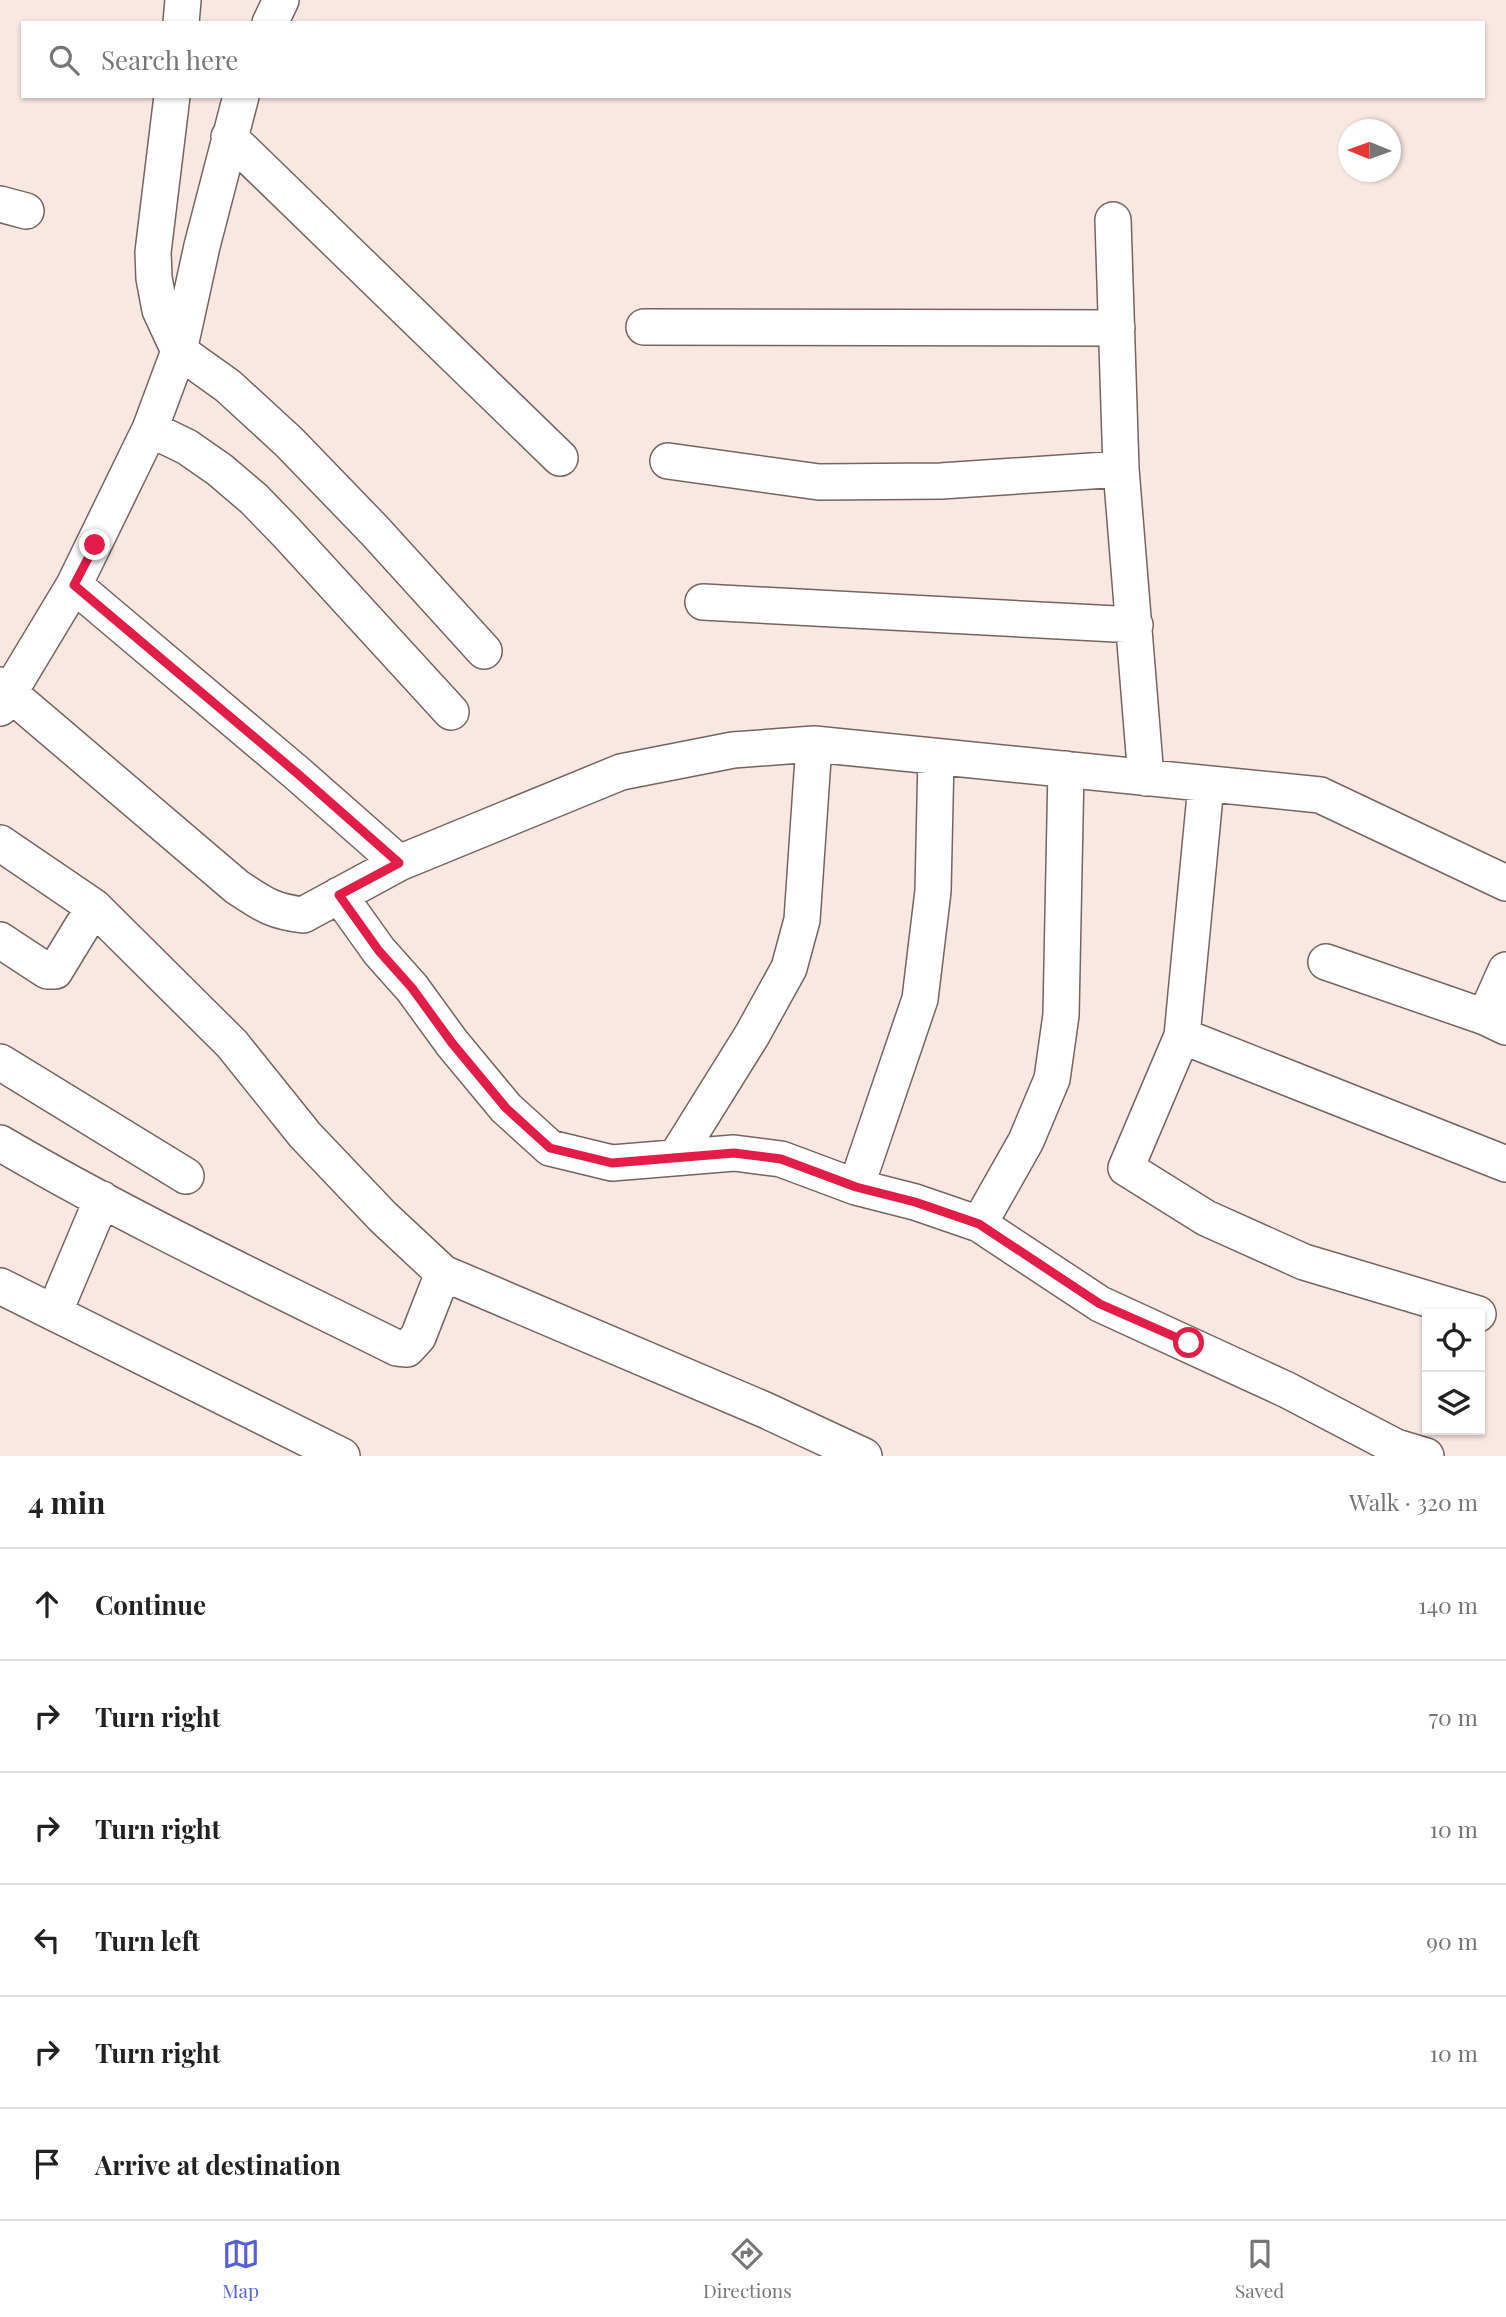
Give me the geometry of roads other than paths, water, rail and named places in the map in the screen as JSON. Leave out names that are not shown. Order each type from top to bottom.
[{"type":"street","points":[[181,21],[183,0]]},
{"type":"street","points":[[271,21],[281,0]]},
{"type":"street","points":[[172,98],[153,252],[154,278],[160,310],[179,351],[228,386],[265,420],[375,531],[484,651]]},
{"type":"street","points":[[240,98],[179,351],[150,429],[74,585],[3,695],[237,887],[271,910],[303,915],[399,863],[621,772],[733,750],[814,744],[1320,795],[1506,883]]},
{"type":"street","points":[[229,137],[560,458]]},
{"type":"street","points":[[1113,220],[1121,469],[1146,778]]},
{"type":"street","points":[[644,327],[1117,328]]},
{"type":"street","points":[[150,429],[187,447],[254,499],[451,712]]},
{"type":"street","points":[[668,461],[819,482],[941,481],[1121,469]]},
{"type":"street","points":[[74,585],[399,863]]},
{"type":"street","points":[[704,602],[1135,625]]},
{"type":"street","points":[[676,1157],[752,1035],[789,968],[802,920],[814,744]]},
{"type":"street","points":[[856,1187],[920,999],[933,891],[936,757]]},
{"type":"street","points":[[979,1224],[1026,1141],[1052,1079],[1061,1015],[1066,769]]},
{"type":"street","points":[[1206,785],[1182,1036],[1126,1168],[1206,1218],[1304,1262],[1462,1309]]},
{"type":"street","points":[[0,843],[94,908],[232,1044],[305,1135],[383,1217],[443,1273],[765,1410],[864,1456]]},
{"type":"street","points":[[339,895],[379,951],[412,988],[506,1108],[550,1148],[612,1163],[734,1153],[781,1159],[856,1187],[915,1202],[979,1224],[1100,1304],[1287,1390],[1396,1447],[1426,1456]]},
{"type":"street","points":[[0,940],[47,971],[55,971],[94,908]]},
{"type":"street","points":[[1326,962],[1495,1022],[1506,970]]},
{"type":"street","points":[[1182,1036],[1506,1164]]},
{"type":"street","points":[[0,1062],[186,1176]]},
{"type":"street","points":[[0,1143],[102,1199],[397,1348],[407,1349],[418,1337],[443,1273]]},
{"type":"street","points":[[54,1313],[102,1199]]},
{"type":"street","points":[[0,1286],[342,1456]]},
{"type":"street","points":[[1485,1316],[1506,1322]]}]
